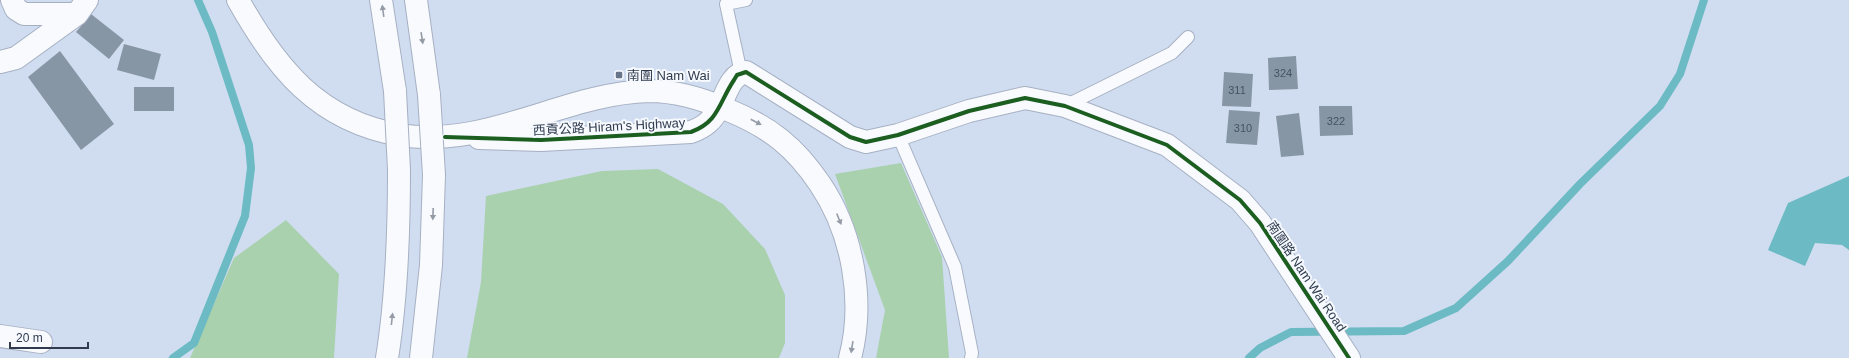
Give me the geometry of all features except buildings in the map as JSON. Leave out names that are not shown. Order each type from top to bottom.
[{"type":"street","points":[[12,0],[16,9],[24,14],[82,7]]},
{"type":"street","name":"西貢公路 Hiram's Highway","points":[[238,0],[254,29],[293,80],[314,99],[339,114],[377,130],[401,135],[541,140],[678,134],[701,129],[709,123],[720,106]]},
{"type":"street","points":[[381,0],[395,91],[400,170],[396,282],[387,358]]},
{"type":"street","points":[[416,0],[429,95],[434,175],[431,265],[421,358]]},
{"type":"street","points":[[0,62],[16,58],[82,7]]},
{"type":"street","points":[[720,106],[730,85],[741,73]]},
{"type":"street","name":"南圍路 Nam Wai Road","points":[[741,73],[750,74],[850,138],[866,142],[898,135],[969,111],[1025,98],[1065,106],[1167,145],[1240,200],[1260,223],[1346,353]]},
{"type":"street","name":"西貢公路 Hiram's Highway","points":[[445,137],[496,128],[584,102],[621,94],[650,91],[674,93],[720,106],[755,122],[782,139],[809,168],[834,209],[840,222],[852,264],[857,311],[850,358]]},
{"type":"street","points":[[0,336],[41,342]]},
{"type":"lane","points":[[741,73],[725,2],[746,0]]},
{"type":"lane","points":[[1065,106],[1172,53],[1188,37]]},
{"type":"lane","points":[[898,135],[955,267],[972,353],[971,358]]},
{"type":"shaded area","points":[[901,163],[942,257],[949,358],[876,358],[885,310],[835,174]]},
{"type":"shaded area","points":[[658,169],[723,204],[765,249],[785,295],[785,343],[779,358],[467,358],[481,282],[486,196],[602,171]]},
{"type":"shaded area","points":[[1849,176],[1849,250],[1842,245],[1815,243],[1805,266],[1768,250],[1788,203]]},
{"type":"shaded area","points":[[286,220],[339,274],[334,358],[190,358],[234,258]]},
{"type":"waterway","points":[[173,358],[194,343],[245,216],[251,168],[249,145],[212,32],[198,0]]},
{"type":"waterway","points":[[1249,358],[1260,348],[1291,332],[1404,331],[1456,308],[1508,261],[1580,184],[1660,106],[1680,74],[1704,0]]},
{"type":"cycle path","points":[[445,137],[541,140],[691,132],[700,128],[713,117],[737,75],[746,72],[850,137],[866,142],[898,135],[969,111],[1025,98],[1065,106],[1167,145],[1240,200],[1260,223],[1349,358]]},
{"type":"place","name":"南圍 Nam Wai","points":[[619,75]]}]
